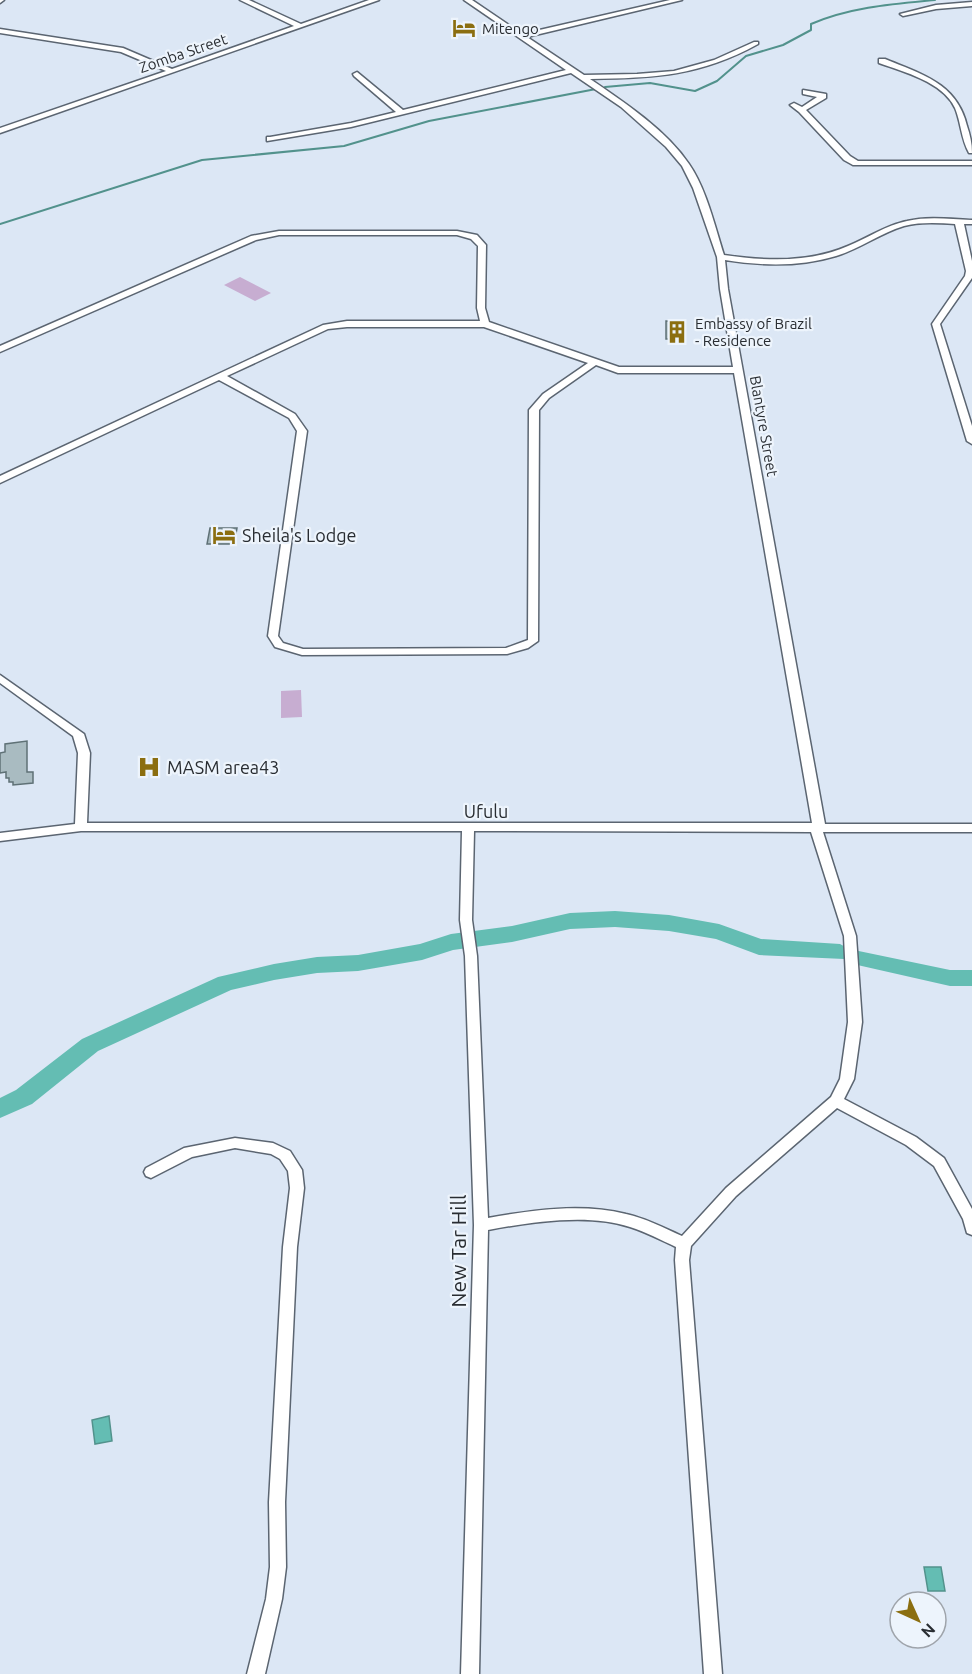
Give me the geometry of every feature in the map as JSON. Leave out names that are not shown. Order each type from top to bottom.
[{"type":"street","points":[[243,0],[300,26]]},
{"type":"street","name":"Zomba Street","points":[[0,131],[375,0]]},
{"type":"street","name":"Blantyre Street","points":[[466,0],[624,105],[669,145],[682,160],[697,188],[721,257],[724,289],[740,370],[817,826],[850,936],[852,950],[855,1022],[847,1079],[836,1101]]},
{"type":"street","points":[[522,36],[679,0]]},
{"type":"street","points":[[903,14],[936,7],[972,4]]},
{"type":"street","points":[[0,31],[123,50],[172,71]]},
{"type":"street","points":[[584,77],[644,76],[678,71],[733,55],[756,43]]},
{"type":"street","points":[[882,61],[937,86],[952,98],[960,113],[972,152]]},
{"type":"street","points":[[270,140],[327,130],[574,70]]},
{"type":"street","points":[[357,74],[401,112]]},
{"type":"street","points":[[802,110],[825,95],[807,92]]},
{"type":"street","points":[[794,105],[802,110],[847,158],[856,163],[972,163]]},
{"type":"street","points":[[721,257],[773,262],[819,259],[849,249],[898,225],[924,221],[972,222]]},
{"type":"street","points":[[959,222],[970,271],[969,276],[936,324],[972,441]]},
{"type":"street","points":[[0,349],[254,238],[279,233],[457,233],[474,237],[482,245],[481,308],[485,324]]},
{"type":"street","points":[[0,480],[305,336],[334,325],[485,324],[618,370],[740,370]]},
{"type":"street","points":[[221,376],[291,416],[297,421],[302,431],[273,636],[279,645],[302,652],[507,651],[533,641],[534,410],[546,396],[593,363]]},
{"type":"street","points":[[0,678],[78,734],[84,753],[81,828]]},
{"type":"street","name":"Ufulu","points":[[0,837],[81,828],[266,826],[468,829],[817,826],[972,828]]},
{"type":"street","name":"New Tar Hill","points":[[468,829],[466,920],[471,956],[481,1225],[470,1674]]},
{"type":"street","points":[[713,1674],[682,1260],[684,1244],[731,1192],[836,1101],[911,1141],[939,1162],[970,1219],[972,1229]]},
{"type":"street","points":[[151,1172],[189,1152],[236,1143],[273,1149],[285,1155],[295,1170],[297,1188],[290,1247],[277,1502],[278,1567],[274,1599],[256,1674]]},
{"type":"street","points":[[481,1225],[512,1219],[604,1215],[628,1220],[684,1244]]},
{"type":"shaded area","points":[[240,277],[271,293],[255,301],[224,285]]},
{"type":"shaded area","points":[[301,690],[302,717],[281,718],[281,691]]},
{"type":"shaded area","points":[[109,1416],[112,1441],[95,1444],[92,1420]]},
{"type":"shaded area","points":[[924,1567],[941,1567],[945,1590],[928,1590]]},
{"type":"building","name":"Embassy of Brazil - Residence","points":[[666,321],[685,322],[684,339],[666,339]]},
{"type":"building","name":"Sheila's Lodge","points":[[210,528],[237,528],[235,540],[232,544],[207,544]]},
{"type":"building","points":[[27,741],[27,772],[33,772],[33,783],[13,785],[13,782],[9,782],[9,778],[6,778],[6,772],[0,773],[0,753],[5,752],[5,744]]},
{"type":"waterway","points":[[605,87],[650,83],[695,91],[717,81],[746,56],[783,45],[811,30],[811,24],[826,18],[872,7],[935,0]]},
{"type":"waterway","points":[[0,224],[202,160],[344,146],[429,121],[596,89]]},
{"type":"waterway","points":[[0,1109],[24,1097],[90,1045],[226,983],[274,972],[317,965],[358,963],[422,952],[451,942],[512,934],[570,921],[615,919],[669,923],[719,932],[759,947],[840,952]]},
{"type":"waterway","points":[[853,956],[950,978],[972,978]]},
{"type":"waterway","points":[[969,978],[972,983]]},
{"type":"place","name":"Mitengo","points":[[464,28]]},
{"type":"place","name":"Embassy of Brazil - Residence","points":[[677,332]]},
{"type":"place","name":"Sheila's Lodge","points":[[224,535]]},
{"type":"place","name":"MASM area43","points":[[149,767]]}]
